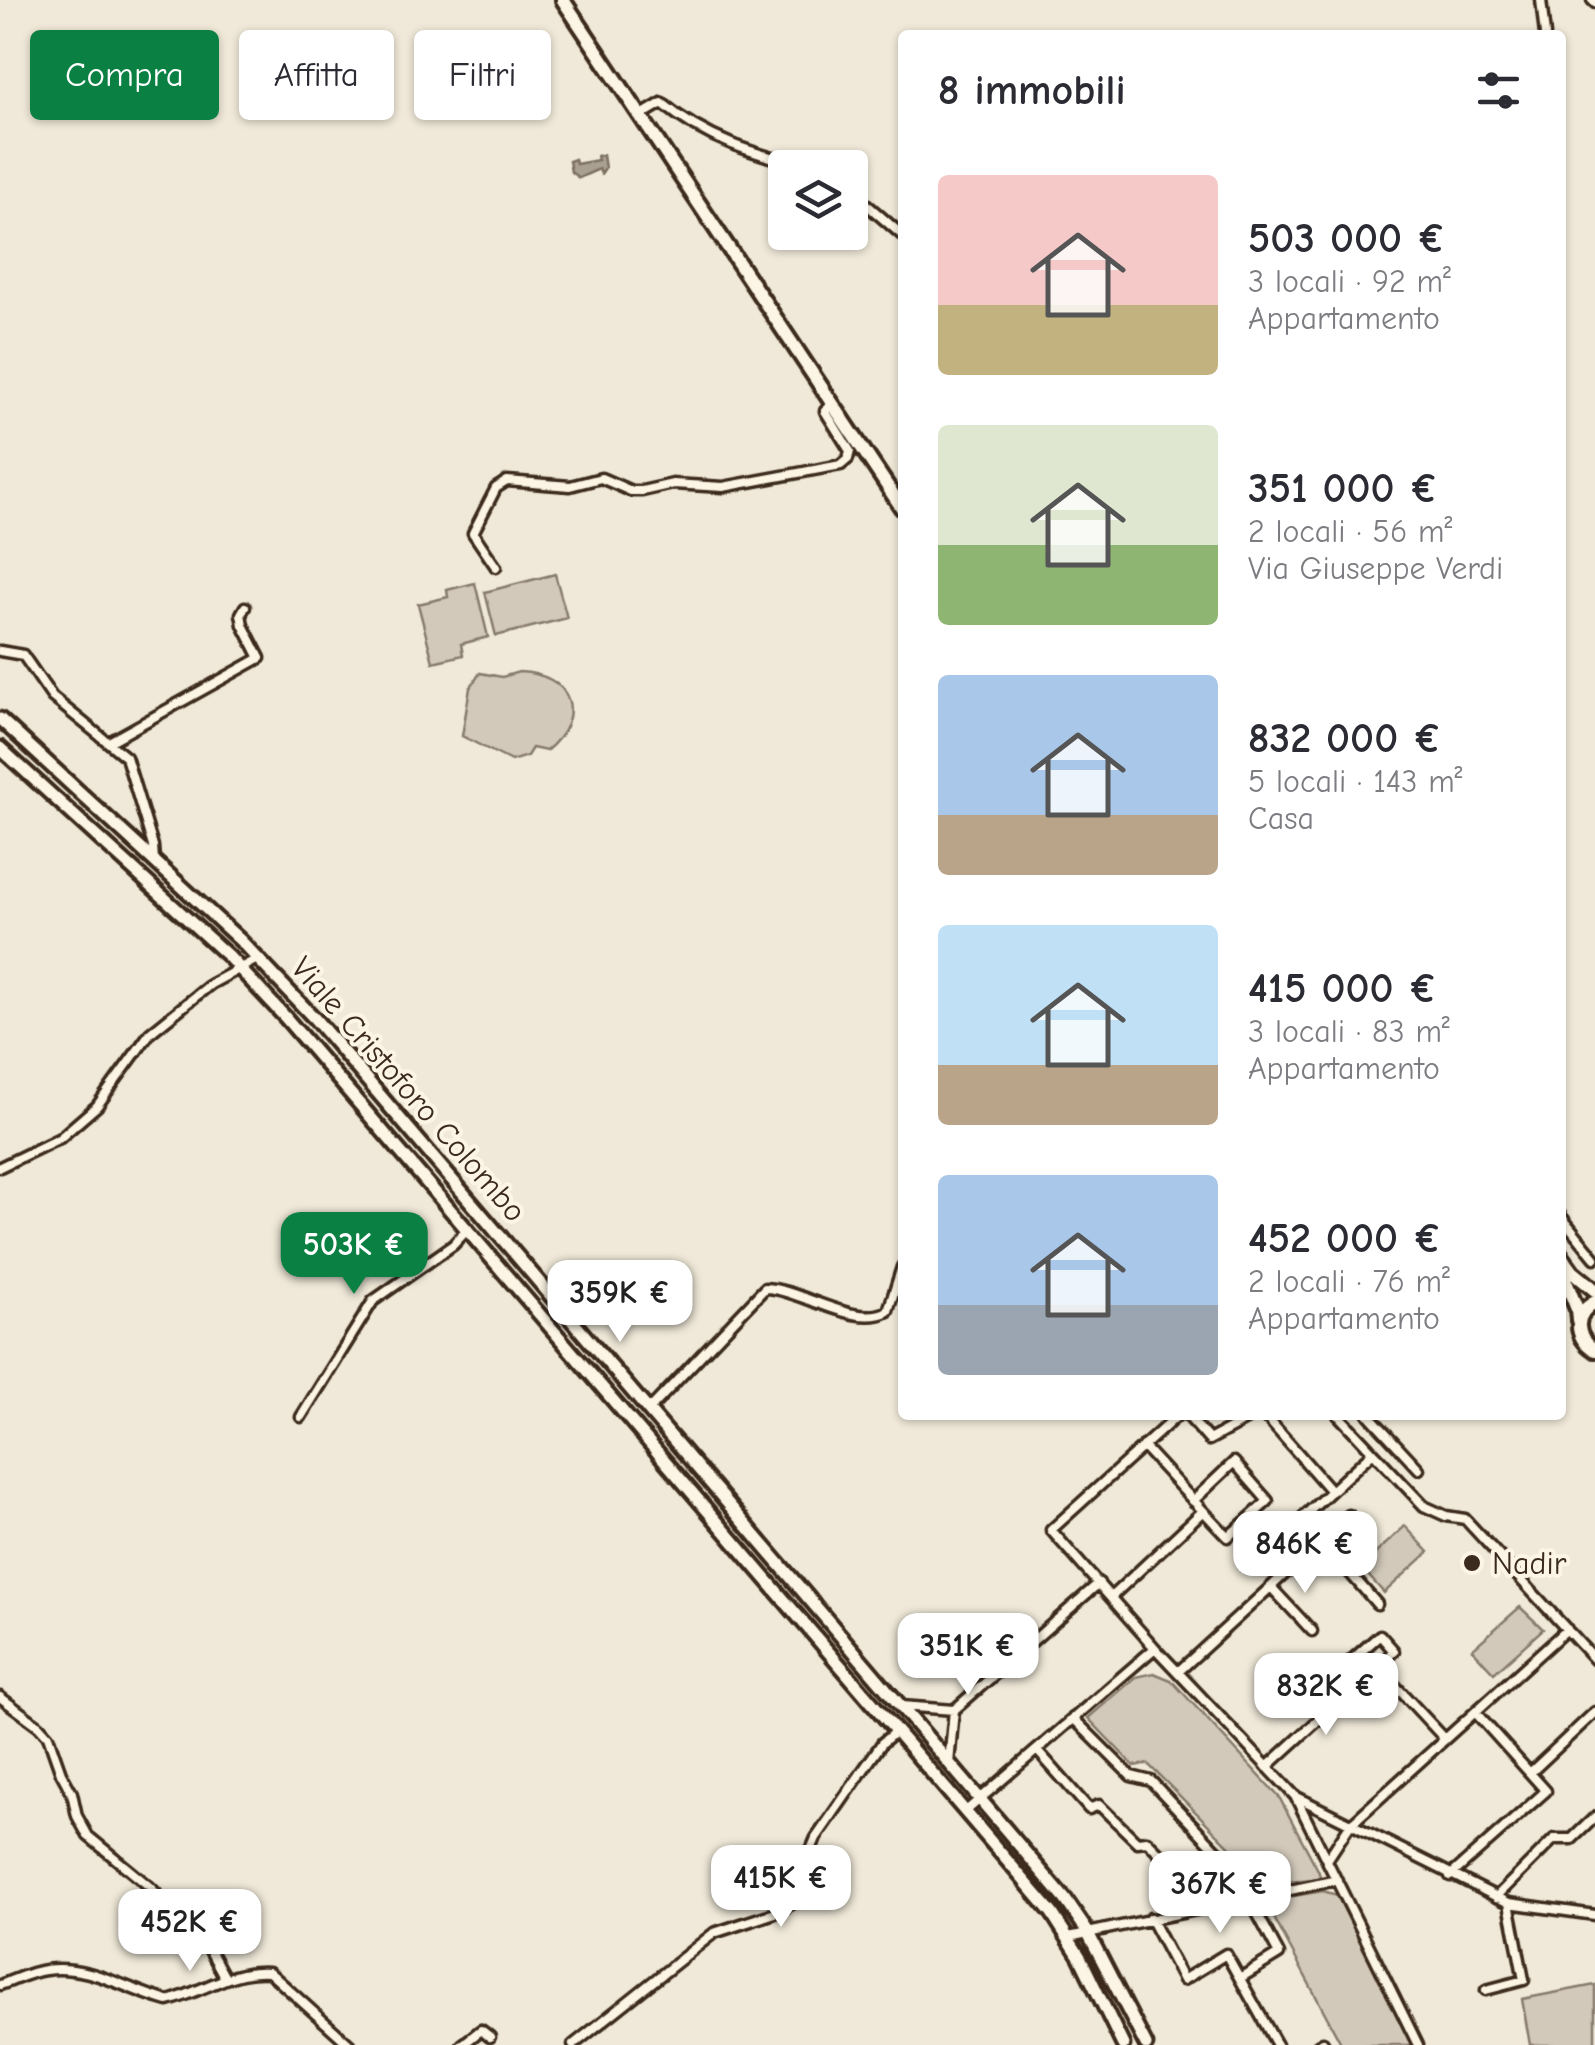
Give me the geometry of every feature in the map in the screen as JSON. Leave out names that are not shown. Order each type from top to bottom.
[{"type":"main road","points":[[563,0],[898,502]]},
{"type":"main road","name":"Viale Cristoforo Colombo","points":[[0,720],[259,958],[315,1019],[1065,1899],[1087,1930],[1146,2045]]},
{"type":"main road","name":"Viale Cristoforo Colombo","points":[[0,748],[241,969],[468,1229],[1069,1937],[1123,2045]]},
{"type":"main road","points":[[1566,1262],[1593,1295],[1578,1322]]},
{"type":"main road","points":[[1566,1282],[1577,1309],[1582,1338],[1595,1350]]},
{"type":"street","points":[[1542,0],[1545,30]]},
{"type":"street","points":[[640,116],[662,103],[689,126],[746,152],[768,158]]},
{"type":"street","points":[[868,206],[898,232]]},
{"type":"street","points":[[496,567],[473,533],[496,488],[507,481],[570,486],[601,478],[642,491],[674,484],[724,487],[813,473],[841,465],[848,458],[850,451],[825,411],[833,404]]},
{"type":"street","points":[[109,742],[260,658],[243,626],[240,614],[245,607]]},
{"type":"street","points":[[0,651],[23,655],[52,697],[126,757],[154,860]]},
{"type":"street","points":[[0,1167],[60,1138],[97,1106],[150,1033],[211,984],[259,958]]},
{"type":"street","points":[[1566,1223],[1595,1258]]},
{"type":"street","points":[[301,1417],[377,1297],[436,1258],[468,1229]]},
{"type":"street","points":[[648,1410],[765,1288],[844,1311],[881,1315],[888,1311],[898,1280]]},
{"type":"street","points":[[1172,1420],[1051,1530],[1154,1648],[1295,1796],[1418,2045]]},
{"type":"street","points":[[1192,1420],[1209,1440],[1247,1420]]},
{"type":"street","points":[[1269,1420],[1331,1491]]},
{"type":"street","points":[[1342,1420],[1424,1506],[1446,1516],[1466,1519],[1595,1660]]},
{"type":"street","points":[[1374,1420],[1419,1469]]},
{"type":"street","points":[[1143,1446],[1228,1538],[1268,1501],[1234,1462],[1193,1500]]},
{"type":"street","points":[[1372,1453],[1302,1518],[1377,1604]]},
{"type":"street","points":[[689,1488],[704,1475]]},
{"type":"street","points":[[1110,1597],[1203,1511]]},
{"type":"street","points":[[1178,1672],[1349,1515]]},
{"type":"street","points":[[949,1763],[954,1710],[1099,1583]]},
{"type":"street","points":[[1271,1587],[1312,1630]]},
{"type":"street","points":[[1327,1860],[1350,1825],[1567,1629]]},
{"type":"street","points":[[1267,1767],[1394,1651],[1380,1635],[1346,1664],[1360,1681]]},
{"type":"street","points":[[966,1812],[1154,1648]]},
{"type":"street","points":[[1377,1666],[1445,1739]]},
{"type":"street","points":[[0,1697],[48,1736],[88,1836],[150,1887],[207,1945],[225,1978]]},
{"type":"street","points":[[900,1706],[954,1710]]},
{"type":"street","points":[[1450,1876],[1546,1791],[1476,1712]]},
{"type":"street","points":[[1530,1773],[1595,1712]]},
{"type":"street","points":[[1072,1718],[1130,1776],[1151,1782],[1259,1896]]},
{"type":"street","points":[[573,2044],[714,1933],[764,1917],[803,1898],[812,1885],[811,1850],[816,1838],[882,1743],[897,1730]]},
{"type":"street","points":[[1037,1750],[1089,1809],[1099,1805],[1137,1842],[1147,1841],[1212,1905]]},
{"type":"street","points":[[1295,1796],[1509,1903],[1595,1914]]},
{"type":"street","points":[[1496,1897],[1554,1839],[1572,1839],[1595,1818]]},
{"type":"street","points":[[1069,1937],[1087,1930],[1337,1880]]},
{"type":"street","points":[[1240,1978],[1279,1954],[1249,1898]]},
{"type":"street","points":[[1486,1990],[1524,1980],[1509,1903]]},
{"type":"street","points":[[1150,1918],[1183,1980],[1226,1954],[1276,2045]]},
{"type":"street","points":[[0,1985],[37,1971],[74,1970],[168,2001],[225,1978],[269,1972],[350,2045]]},
{"type":"street","points":[[462,2045],[482,2030],[490,2037]]},
{"type":"shaded area","points":[[603,155],[605,168],[601,174],[599,169],[579,178],[571,172],[569,161],[575,159],[576,164],[598,160],[597,156]]},
{"type":"shaded area","points":[[555,574],[567,618],[496,636],[485,592]]},
{"type":"shaded area","points":[[475,583],[488,637],[461,644],[463,655],[433,662],[418,604],[448,597],[447,590]]},
{"type":"shaded area","points":[[519,672],[551,680],[562,689],[570,711],[559,738],[546,751],[532,748],[527,756],[511,761],[462,736],[470,688],[480,673],[502,677]]},
{"type":"shaded area","points":[[1405,1526],[1429,1552],[1384,1593],[1361,1567]]},
{"type":"shaded area","points":[[1520,1607],[1543,1629],[1494,1673],[1472,1649]]},
{"type":"shaded area","points":[[1154,1673],[1171,1680],[1279,1797],[1318,1870],[1317,1879],[1265,1882],[1148,1764],[1134,1766],[1088,1718],[1136,1677]]},
{"type":"shaded area","points":[[1323,1891],[1337,1895],[1415,2045],[1342,2045],[1265,1901]]},
{"type":"shaded area","points":[[1595,1985],[1595,2045],[1530,2045],[1522,1999]]},
{"type":"place","name":"Nadir","points":[[1472,1563]]}]
